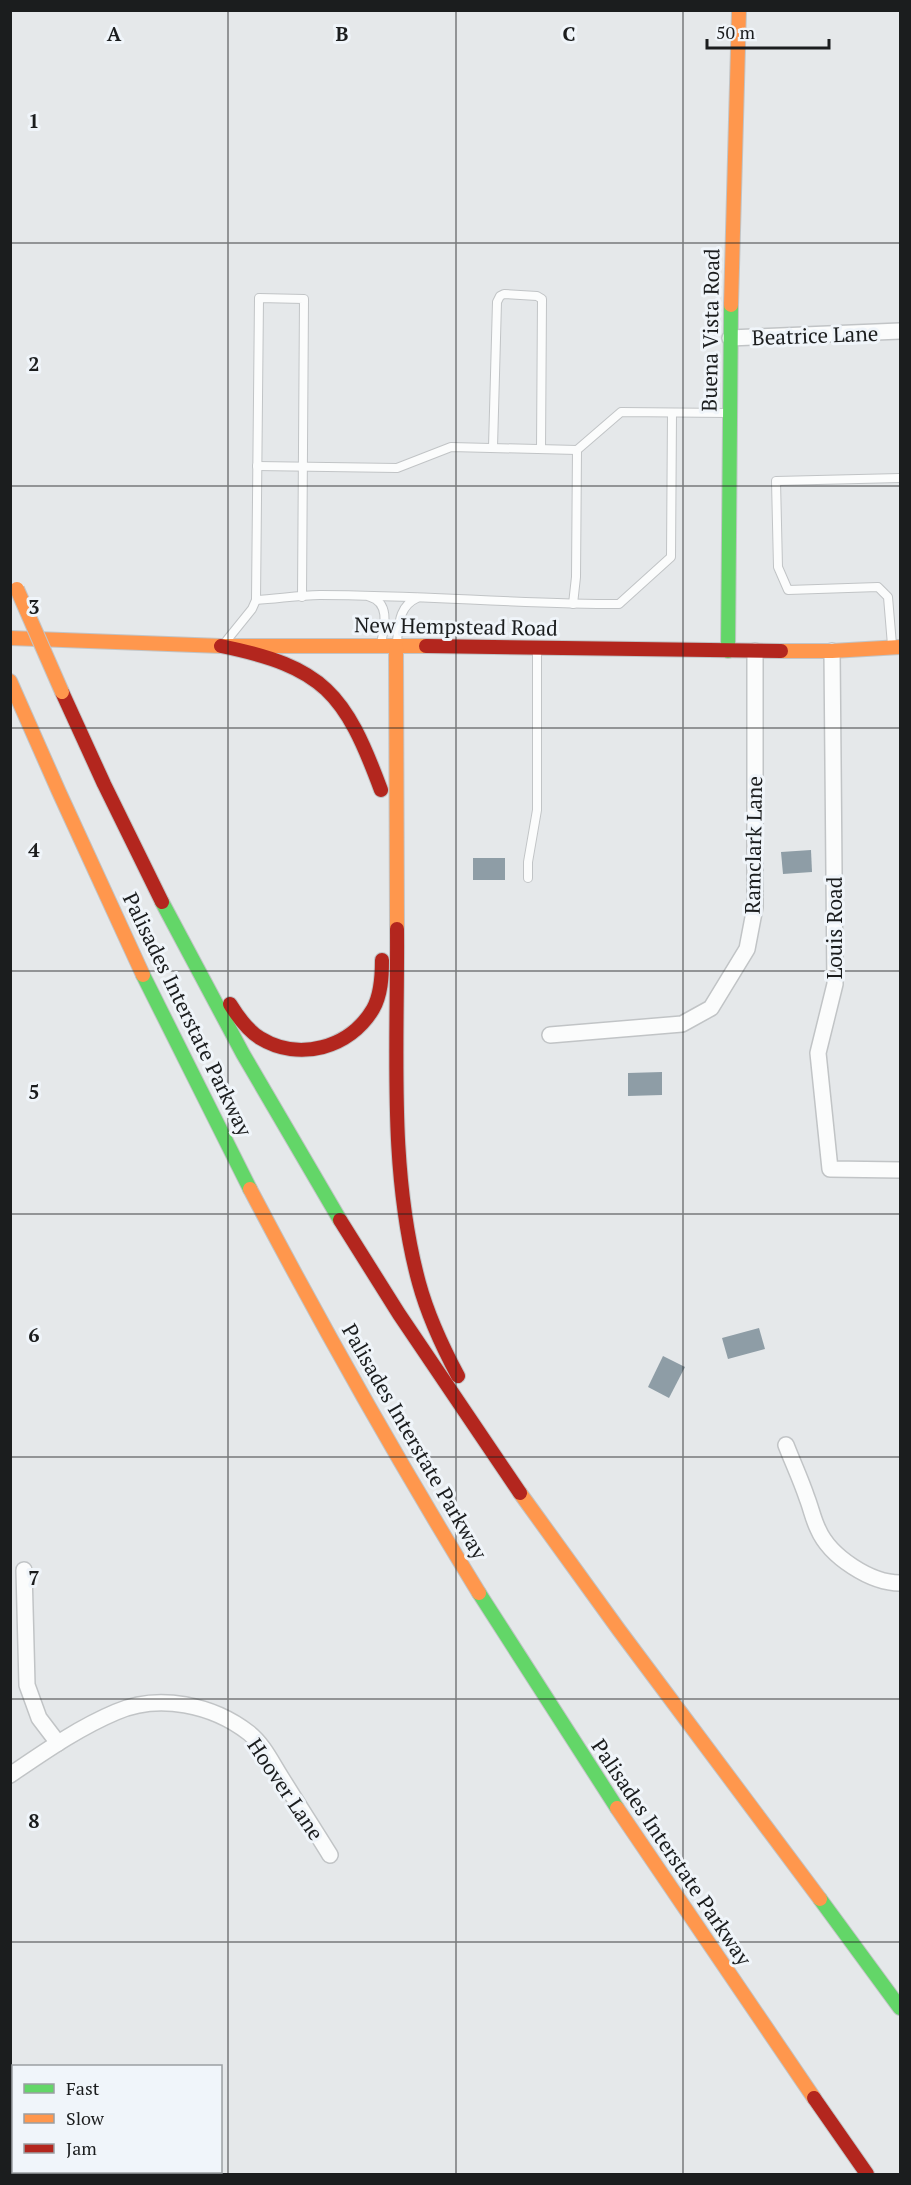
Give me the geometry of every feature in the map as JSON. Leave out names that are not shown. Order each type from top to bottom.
[{"type":"main road","name":"Buena Vista Road","points":[[728,651],[730,338],[739,10]]},
{"type":"main road","name":"Palisades Interstate Parkway","points":[[10,573],[125,828],[236,1041],[327,1198],[452,1394],[562,1551],[900,2008]]},
{"type":"main road","name":"New Hempstead Road","points":[[10,638],[381,651],[396,646],[728,651],[832,651],[896,647]]},
{"type":"main road","points":[[222,645],[281,660],[303,670],[322,684],[358,730],[381,795],[381,756]]},
{"type":"main road","points":[[396,646],[399,1142],[403,1200],[409,1239],[424,1296],[444,1350],[562,1551]]},
{"type":"main road","name":"Palisades Interstate Parkway","points":[[13,687],[110,903],[198,1086],[300,1281],[402,1463],[481,1597],[579,1752],[867,2175]]},
{"type":"main road","points":[[125,828],[237,1015],[255,1035],[270,1044],[298,1050],[319,1049],[341,1041],[358,1028],[372,1011],[376,1000],[381,979],[382,947]]},
{"type":"street","name":"Beatrice Lane","points":[[730,338],[900,331]]},
{"type":"street","name":"Ramclark Lane","points":[[550,1035],[682,1024],[711,1008],[747,949],[755,907],[755,651]]},
{"type":"street","name":"Louis Road","points":[[832,651],[835,984],[818,1053],[830,1168],[900,1170]]},
{"type":"street","points":[[786,1445],[807,1495],[818,1531],[840,1558],[861,1572],[892,1583],[900,1583]]},
{"type":"street","points":[[24,1570],[27,1685],[39,1718],[58,1743]]},
{"type":"street","name":"Hoover Lane","points":[[10,1775],[58,1743],[117,1711],[149,1703],[186,1704],[216,1713],[250,1734],[269,1757],[330,1855]]},
{"type":"lane","points":[[493,447],[497,302],[504,294],[537,296],[542,299],[541,449]]},
{"type":"lane","points":[[222,645],[252,609],[256,600],[259,298],[304,298],[302,597]]},
{"type":"lane","points":[[257,465],[397,468],[451,447],[577,450],[621,412],[730,413]]},
{"type":"lane","points":[[256,600],[317,595],[619,604],[671,557],[672,413]]},
{"type":"lane","points":[[573,604],[576,577],[577,450]]},
{"type":"lane","points":[[896,647],[888,597],[878,587],[788,590],[777,567],[776,481],[900,478]]},
{"type":"lane","points":[[366,596],[380,602],[383,609],[381,651]]},
{"type":"lane","points":[[396,646],[403,610],[406,605],[419,597]]},
{"type":"lane","points":[[528,878],[528,862],[537,810],[537,648]]},
{"type":"building","points":[[811,850],[812,872],[783,874],[781,852]]},
{"type":"building","points":[[473,858],[505,858],[505,880],[473,880]]},
{"type":"building","points":[[662,1072],[662,1095],[628,1096],[628,1073]]},
{"type":"building","points":[[759,1328],[765,1349],[728,1359],[722,1338]]},
{"type":"building","points":[[663,1356],[685,1367],[669,1398],[648,1387]]},
{"type":"traffic: fast","points":[[728,651],[731,305]]},
{"type":"traffic: fast","points":[[162,902],[243,1054],[340,1220]]},
{"type":"traffic: fast","points":[[143,975],[250,1189]]},
{"type":"traffic: fast","points":[[479,1593],[617,1808]]},
{"type":"traffic: fast","points":[[820,1899],[900,2008]]},
{"type":"traffic: slow","points":[[731,305],[739,10]]},
{"type":"traffic: slow","points":[[17,589],[62,692]]},
{"type":"traffic: slow","points":[[10,638],[221,646],[426,646]]},
{"type":"traffic: slow","points":[[396,646],[397,929]]},
{"type":"traffic: slow","points":[[781,651],[900,647]]},
{"type":"traffic: slow","points":[[10,681],[143,975]]},
{"type":"traffic: slow","points":[[250,1189],[361,1393],[479,1593]]},
{"type":"traffic: slow","points":[[520,1493],[820,1899]]},
{"type":"traffic: slow","points":[[617,1808],[814,2098]]},
{"type":"traffic: jam","points":[[221,646],[256,654],[284,664],[307,675],[326,690],[342,707],[355,730],[381,790]]},
{"type":"traffic: jam","points":[[426,646],[781,651]]},
{"type":"traffic: jam","points":[[62,692],[162,902]]},
{"type":"traffic: jam","points":[[397,929],[397,1107],[399,1152],[409,1240],[423,1295],[436,1331],[458,1376]]},
{"type":"traffic: jam","points":[[230,1004],[251,1031],[275,1045],[307,1050],[323,1047],[351,1033],[373,1009],[379,992],[382,960]]},
{"type":"traffic: jam","points":[[340,1220],[399,1314],[520,1493]]},
{"type":"traffic: jam","points":[[814,2098],[867,2174]]}]
